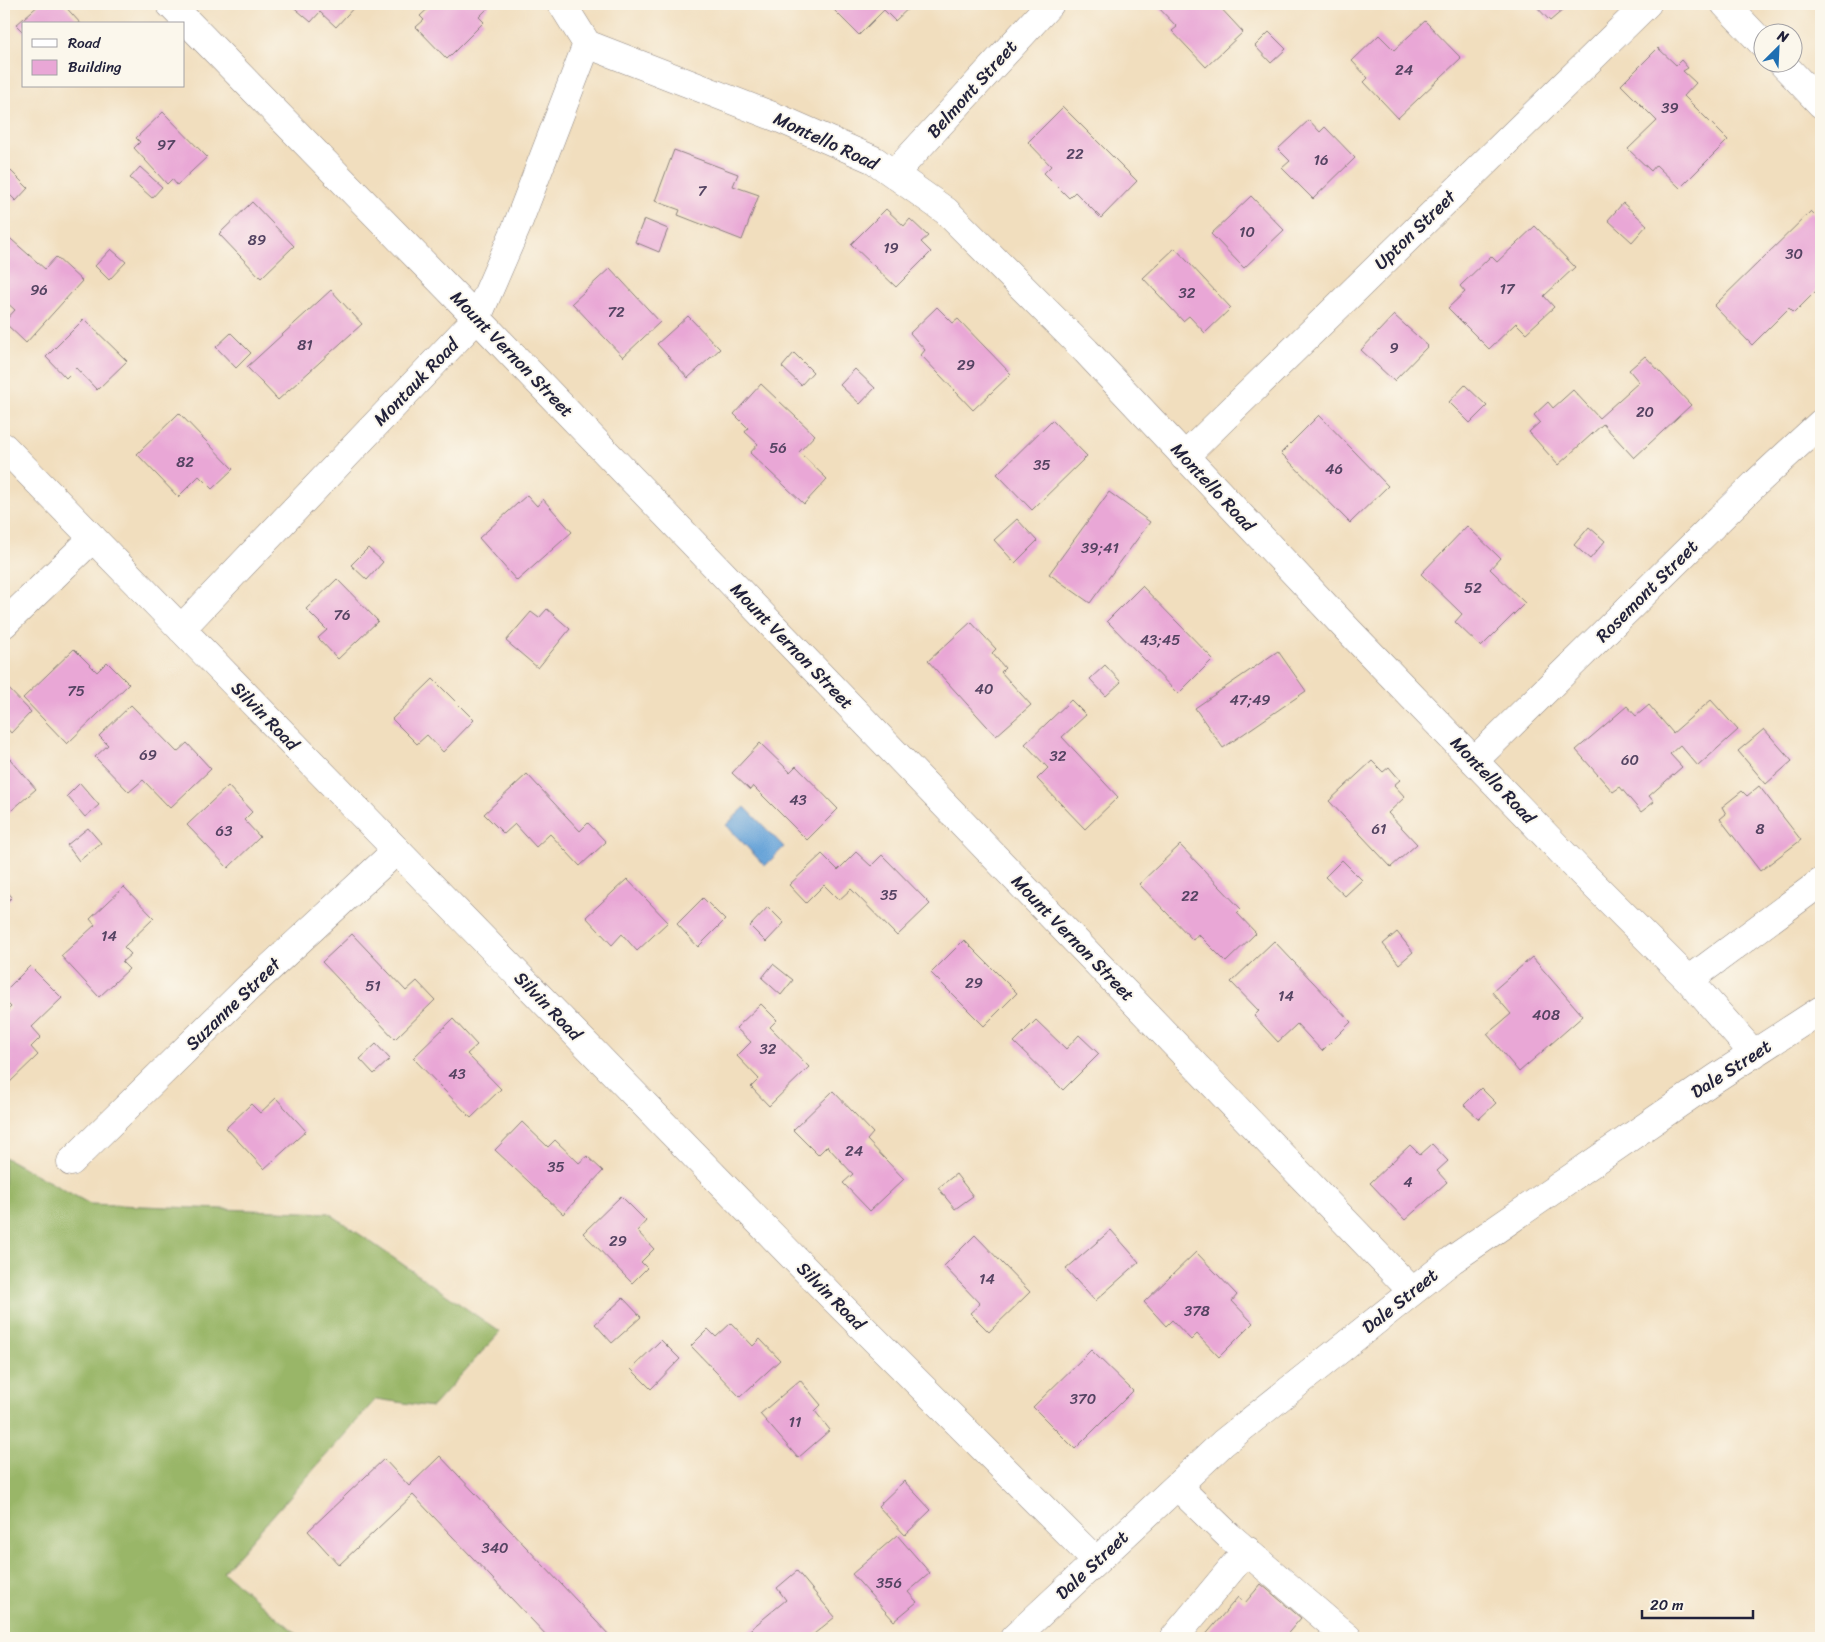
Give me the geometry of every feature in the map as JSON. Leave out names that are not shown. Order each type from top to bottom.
[{"type":"street","name":"Mount Vernon Street","points":[[170,4],[477,318],[1412,1291]]},
{"type":"street","points":[[562,4],[587,44]]},
{"type":"street","name":"Belmont Street","points":[[894,174],[1050,4]]},
{"type":"street","name":"Upton Street","points":[[1184,456],[1647,4]]},
{"type":"street","points":[[1725,4],[1752,32]]},
{"type":"street","name":"Montauk Road","points":[[181,629],[477,318],[517,226],[587,44]]},
{"type":"street","name":"Montello Road","points":[[587,44],[783,120],[874,160],[946,211],[1086,352],[1348,630],[1582,873],[1689,980],[1754,1054]]},
{"type":"street","points":[[1791,72],[1821,104]]},
{"type":"street","name":"Rosemont Street","points":[[1474,761],[1754,484],[1821,423]]},
{"type":"street","name":"Silvin Road","points":[[4,447],[834,1299],[1096,1561]]},
{"type":"street","points":[[4,624],[93,538]]},
{"type":"street","name":"Suzanne Street","points":[[72,1162],[249,987],[397,850]]},
{"type":"street","points":[[1689,980],[1821,882]]},
{"type":"street","name":"Dale Street","points":[[1014,1638],[1223,1443],[1412,1291],[1452,1260],[1821,1010]]},
{"type":"street","points":[[1177,1486],[1229,1536],[1348,1638]]},
{"type":"street","points":[[1174,1638],[1247,1550]]},
{"type":"green space","points":[[4,1157],[90,1204],[329,1213],[500,1332],[432,1407],[376,1399],[223,1572],[302,1638],[150,1638],[146,1636],[144,1638],[4,1638]]},
{"type":"water","points":[[745,807],[784,847],[765,866],[726,825]]},
{"type":"building","points":[[40,4],[63,4],[79,22],[22,22],[22,31],[16,25]]},
{"type":"building","points":[[290,4],[357,4],[336,27],[320,12],[311,22]]},
{"type":"building","points":[[433,4],[487,4],[490,6],[479,17],[484,22],[447,59],[416,27],[424,20],[420,16]]},
{"type":"building","points":[[828,4],[913,4],[895,21],[884,10],[859,35]]},
{"type":"building","points":[[1155,4],[1217,4],[1243,32],[1206,67],[1172,31],[1177,27]]},
{"type":"building","points":[[1534,4],[1570,4],[1550,21]]},
{"type":"building","points":[[1425,21],[1461,58],[1398,118],[1364,82],[1368,78],[1352,61],[1379,35],[1394,50]]},
{"type":"building","points":[[1269,32],[1286,49],[1271,63],[1255,46]]},
{"type":"building","points":[[1658,48],[1676,65],[1681,60],[1688,68],[1683,71],[1696,83],[1684,96],[1728,140],[1680,188],[1656,165],[1651,171],[1628,149],[1657,121],[1621,85]]},
{"type":"building","points":[[1063,107],[1137,181],[1101,218],[1075,192],[1069,198],[1044,173],[1051,166],[1028,142]]},
{"type":"building","points":[[163,112],[207,157],[177,185],[172,179],[167,184],[134,148],[140,142],[136,138]]},
{"type":"building","points":[[1309,120],[1320,132],[1325,127],[1355,158],[1313,199],[1282,168],[1290,161],[1278,149]]},
{"type":"building","points":[[674,150],[738,174],[733,186],[759,195],[742,240],[678,215],[680,210],[655,201]]},
{"type":"building","points":[[140,167],[162,187],[152,198],[130,178]]},
{"type":"building","points":[[9,169],[28,188],[16,201],[4,189],[4,175]]},
{"type":"building","points":[[1251,196],[1284,230],[1244,268],[1211,234]]},
{"type":"building","points":[[252,202],[294,246],[261,278],[219,234]]},
{"type":"building","points":[[1623,203],[1647,225],[1632,242],[1608,220]]},
{"type":"building","points":[[886,209],[904,226],[910,219],[928,236],[921,242],[931,252],[896,287],[851,244]]},
{"type":"building","points":[[1811,211],[1821,221],[1821,286],[1794,313],[1789,308],[1752,345],[1714,306]]},
{"type":"building","points":[[644,219],[668,229],[659,252],[635,242]]},
{"type":"building","points":[[1535,226],[1575,267],[1544,296],[1554,307],[1526,333],[1516,323],[1489,349],[1448,308],[1465,292],[1460,286],[1491,256],[1497,262]]},
{"type":"building","points":[[4,233],[45,269],[56,257],[82,281],[26,343],[4,322],[15,310],[4,300]]},
{"type":"building","points":[[1175,248],[1231,308],[1205,333],[1189,316],[1183,321],[1143,278]]},
{"type":"building","points":[[111,249],[126,262],[109,280],[95,266]]},
{"type":"building","points":[[610,268],[660,322],[623,357],[572,303]]},
{"type":"building","points":[[331,290],[362,324],[278,400],[247,367]]},
{"type":"building","points":[[937,307],[953,323],[958,319],[1011,374],[973,410],[921,355],[925,350],[910,333]]},
{"type":"building","points":[[1394,315],[1428,346],[1394,381],[1361,350]]},
{"type":"building","points":[[688,316],[720,349],[688,378],[657,344]]},
{"type":"building","points":[[84,319],[127,361],[97,390],[76,368],[66,378],[46,357]]},
{"type":"building","points":[[231,333],[251,353],[236,368],[216,347]]},
{"type":"building","points":[[794,353],[813,372],[801,385],[782,367]]},
{"type":"building","points":[[1645,356],[1691,405],[1634,458],[1603,424],[1558,465],[1529,432],[1540,422],[1534,415],[1548,402],[1553,408],[1573,390],[1599,418],[1639,382],[1629,370]]},
{"type":"building","points":[[855,369],[875,388],[860,404],[840,385]]},
{"type":"building","points":[[761,384],[815,435],[799,452],[827,479],[804,504],[750,453],[758,444],[745,432],[748,428],[734,414]]},
{"type":"building","points":[[1465,385],[1487,406],[1470,423],[1449,402]]},
{"type":"building","points":[[179,413],[233,469],[212,489],[199,476],[178,497],[137,454]]},
{"type":"building","points":[[1319,415],[1388,486],[1350,523],[1281,453]]},
{"type":"building","points":[[1052,420],[1087,456],[1032,510],[997,474]]},
{"type":"building","points":[[1109,492],[1150,522],[1090,603],[1049,574]]},
{"type":"building","points":[[527,495],[537,506],[543,499],[572,532],[517,581],[479,538]]},
{"type":"building","points":[[1017,519],[1037,541],[1015,563],[994,540]]},
{"type":"building","points":[[1467,526],[1500,558],[1490,569],[1525,603],[1481,647],[1455,622],[1462,614],[1421,574]]},
{"type":"building","points":[[1589,527],[1605,541],[1590,559],[1574,545]]},
{"type":"building","points":[[368,548],[383,562],[367,580],[351,565]]},
{"type":"building","points":[[337,579],[378,621],[338,659],[318,638],[327,630],[306,609]]},
{"type":"building","points":[[1142,586],[1213,659],[1178,694],[1107,621]]},
{"type":"building","points":[[547,609],[570,629],[538,668],[506,641],[531,612],[539,618]]},
{"type":"building","points":[[971,622],[996,649],[992,653],[1005,668],[1001,672],[1031,705],[996,736],[928,661]]},
{"type":"building","points":[[74,649],[97,672],[107,662],[129,684],[67,744],[23,698]]},
{"type":"building","points":[[1278,651],[1306,691],[1223,748],[1195,708]]},
{"type":"building","points":[[1105,665],[1121,682],[1106,696],[1090,679]]},
{"type":"building","points":[[433,679],[474,720],[443,752],[427,735],[417,744],[392,719]]},
{"type":"building","points":[[4,684],[31,712],[11,733],[4,725]]},
{"type":"building","points":[[1071,700],[1086,715],[1062,737],[1118,797],[1085,829],[1037,779],[1048,768],[1025,744]]},
{"type":"building","points":[[1711,700],[1738,730],[1698,766],[1680,745],[1670,754],[1682,767],[1649,796],[1654,802],[1641,812],[1620,787],[1613,792],[1576,750],[1627,706],[1636,716],[1649,705],[1673,733]]},
{"type":"building","points":[[131,705],[177,752],[187,743],[211,769],[170,808],[143,780],[129,792],[95,757],[108,745],[99,736]]},
{"type":"building","points":[[1764,729],[1792,761],[1766,784],[1738,751]]},
{"type":"building","points":[[760,743],[790,772],[796,766],[838,809],[807,840],[753,786],[750,790],[732,773]]},
{"type":"building","points":[[4,752],[36,789],[4,817]]},
{"type":"building","points":[[1372,761],[1383,772],[1389,767],[1400,780],[1394,785],[1405,797],[1388,813],[1417,844],[1391,867],[1329,801]]},
{"type":"building","points":[[527,774],[580,831],[588,823],[606,842],[580,866],[550,834],[536,847],[515,824],[504,834],[484,814]]},
{"type":"building","points":[[80,783],[99,805],[85,817],[67,796]]},
{"type":"building","points":[[228,786],[252,812],[244,820],[260,837],[228,868],[187,825]]},
{"type":"building","points":[[1759,786],[1801,840],[1760,871],[1720,819],[1726,814],[1722,807],[1742,791],[1747,796]]},
{"type":"building","points":[[88,828],[101,843],[79,861],[67,845]]},
{"type":"building","points":[[1180,845],[1241,909],[1237,913],[1256,933],[1226,962],[1198,934],[1193,940],[1139,884]]},
{"type":"building","points":[[856,852],[871,866],[882,855],[930,904],[897,936],[851,889],[839,900],[824,885],[806,903],[789,885],[822,854],[838,870]]},
{"type":"building","points":[[1342,860],[1362,880],[1345,896],[1325,877]]},
{"type":"building","points":[[627,879],[668,922],[637,951],[622,934],[612,945],[586,917]]},
{"type":"building","points":[[124,887],[154,918],[124,947],[131,954],[122,962],[129,969],[99,997],[61,956],[95,925],[90,919]]},
{"type":"building","points":[[4,888],[12,897],[4,905]]},
{"type":"building","points":[[703,898],[725,920],[698,947],[677,924]]},
{"type":"building","points":[[768,907],[784,923],[766,942],[750,926]]},
{"type":"building","points":[[1397,932],[1413,952],[1399,964],[1383,944]]},
{"type":"building","points":[[352,934],[406,991],[417,981],[435,1000],[395,1039],[322,962]]},
{"type":"building","points":[[964,940],[1017,993],[984,1026],[931,973]]},
{"type":"building","points":[[1274,941],[1351,1022],[1322,1051],[1297,1024],[1278,1042],[1254,1016],[1259,1011],[1231,982]]},
{"type":"building","points":[[1532,957],[1583,1016],[1519,1072],[1487,1034],[1511,1014],[1492,992]]},
{"type":"building","points":[[773,964],[793,980],[781,995],[762,978]]},
{"type":"building","points":[[30,966],[62,998],[32,1027],[41,1037],[31,1047],[38,1055],[8,1084],[4,1080],[4,1014],[11,1007],[4,1000],[4,992]]},
{"type":"building","points":[[761,1004],[777,1020],[770,1027],[809,1067],[769,1106],[751,1087],[759,1079],[737,1056],[751,1042],[736,1028]]},
{"type":"building","points":[[453,1019],[477,1045],[467,1054],[501,1089],[471,1118],[413,1058]]},
{"type":"building","points":[[1036,1020],[1066,1049],[1079,1035],[1099,1054],[1063,1090],[1014,1042]]},
{"type":"building","points":[[376,1044],[390,1059],[374,1074],[360,1059]]},
{"type":"building","points":[[1481,1088],[1496,1103],[1479,1119],[1464,1105]]},
{"type":"building","points":[[833,1091],[873,1133],[867,1140],[904,1179],[870,1211],[843,1183],[853,1174],[827,1146],[818,1155],[793,1130]]},
{"type":"building","points":[[276,1098],[306,1131],[264,1169],[226,1128],[251,1104],[260,1113]]},
{"type":"building","points":[[522,1122],[548,1147],[555,1140],[579,1163],[587,1156],[603,1171],[563,1214],[495,1150]]},
{"type":"building","points":[[1432,1144],[1448,1161],[1437,1171],[1447,1182],[1405,1220],[1370,1183],[1410,1145],[1420,1155]]},
{"type":"building","points":[[956,1174],[973,1196],[955,1209],[938,1188]]},
{"type":"building","points":[[621,1196],[646,1221],[637,1231],[654,1249],[641,1262],[647,1268],[632,1283],[583,1233]]},
{"type":"building","points":[[1111,1230],[1139,1262],[1095,1301],[1066,1269]]},
{"type":"building","points":[[975,1235],[1030,1292],[989,1332],[970,1313],[980,1304],[944,1266]]},
{"type":"building","points":[[1196,1252],[1237,1295],[1232,1301],[1253,1323],[1219,1357],[1197,1334],[1191,1340],[1172,1320],[1166,1326],[1144,1302]]},
{"type":"building","points":[[623,1298],[641,1317],[612,1343],[595,1324]]},
{"type":"building","points":[[731,1323],[753,1346],[760,1339],[780,1360],[740,1397],[691,1346],[708,1329],[716,1337]]},
{"type":"building","points":[[661,1340],[680,1359],[651,1389],[631,1369]]},
{"type":"building","points":[[1091,1350],[1133,1391],[1075,1449],[1033,1407]]},
{"type":"building","points":[[800,1380],[821,1405],[815,1411],[830,1430],[798,1458],[760,1414]]},
{"type":"building","points":[[440,1456],[612,1638],[549,1638],[413,1495],[339,1565],[308,1531],[384,1459],[409,1486]]},
{"type":"building","points":[[904,1481],[931,1510],[905,1535],[878,1506]]},
{"type":"building","points":[[897,1535],[930,1573],[908,1592],[917,1602],[894,1621],[852,1574]]},
{"type":"building","points":[[797,1571],[835,1617],[809,1638],[740,1638],[786,1600],[777,1588]]},
{"type":"building","points":[[1261,1584],[1301,1618],[1284,1638],[1203,1638],[1238,1597],[1245,1603]]}]
